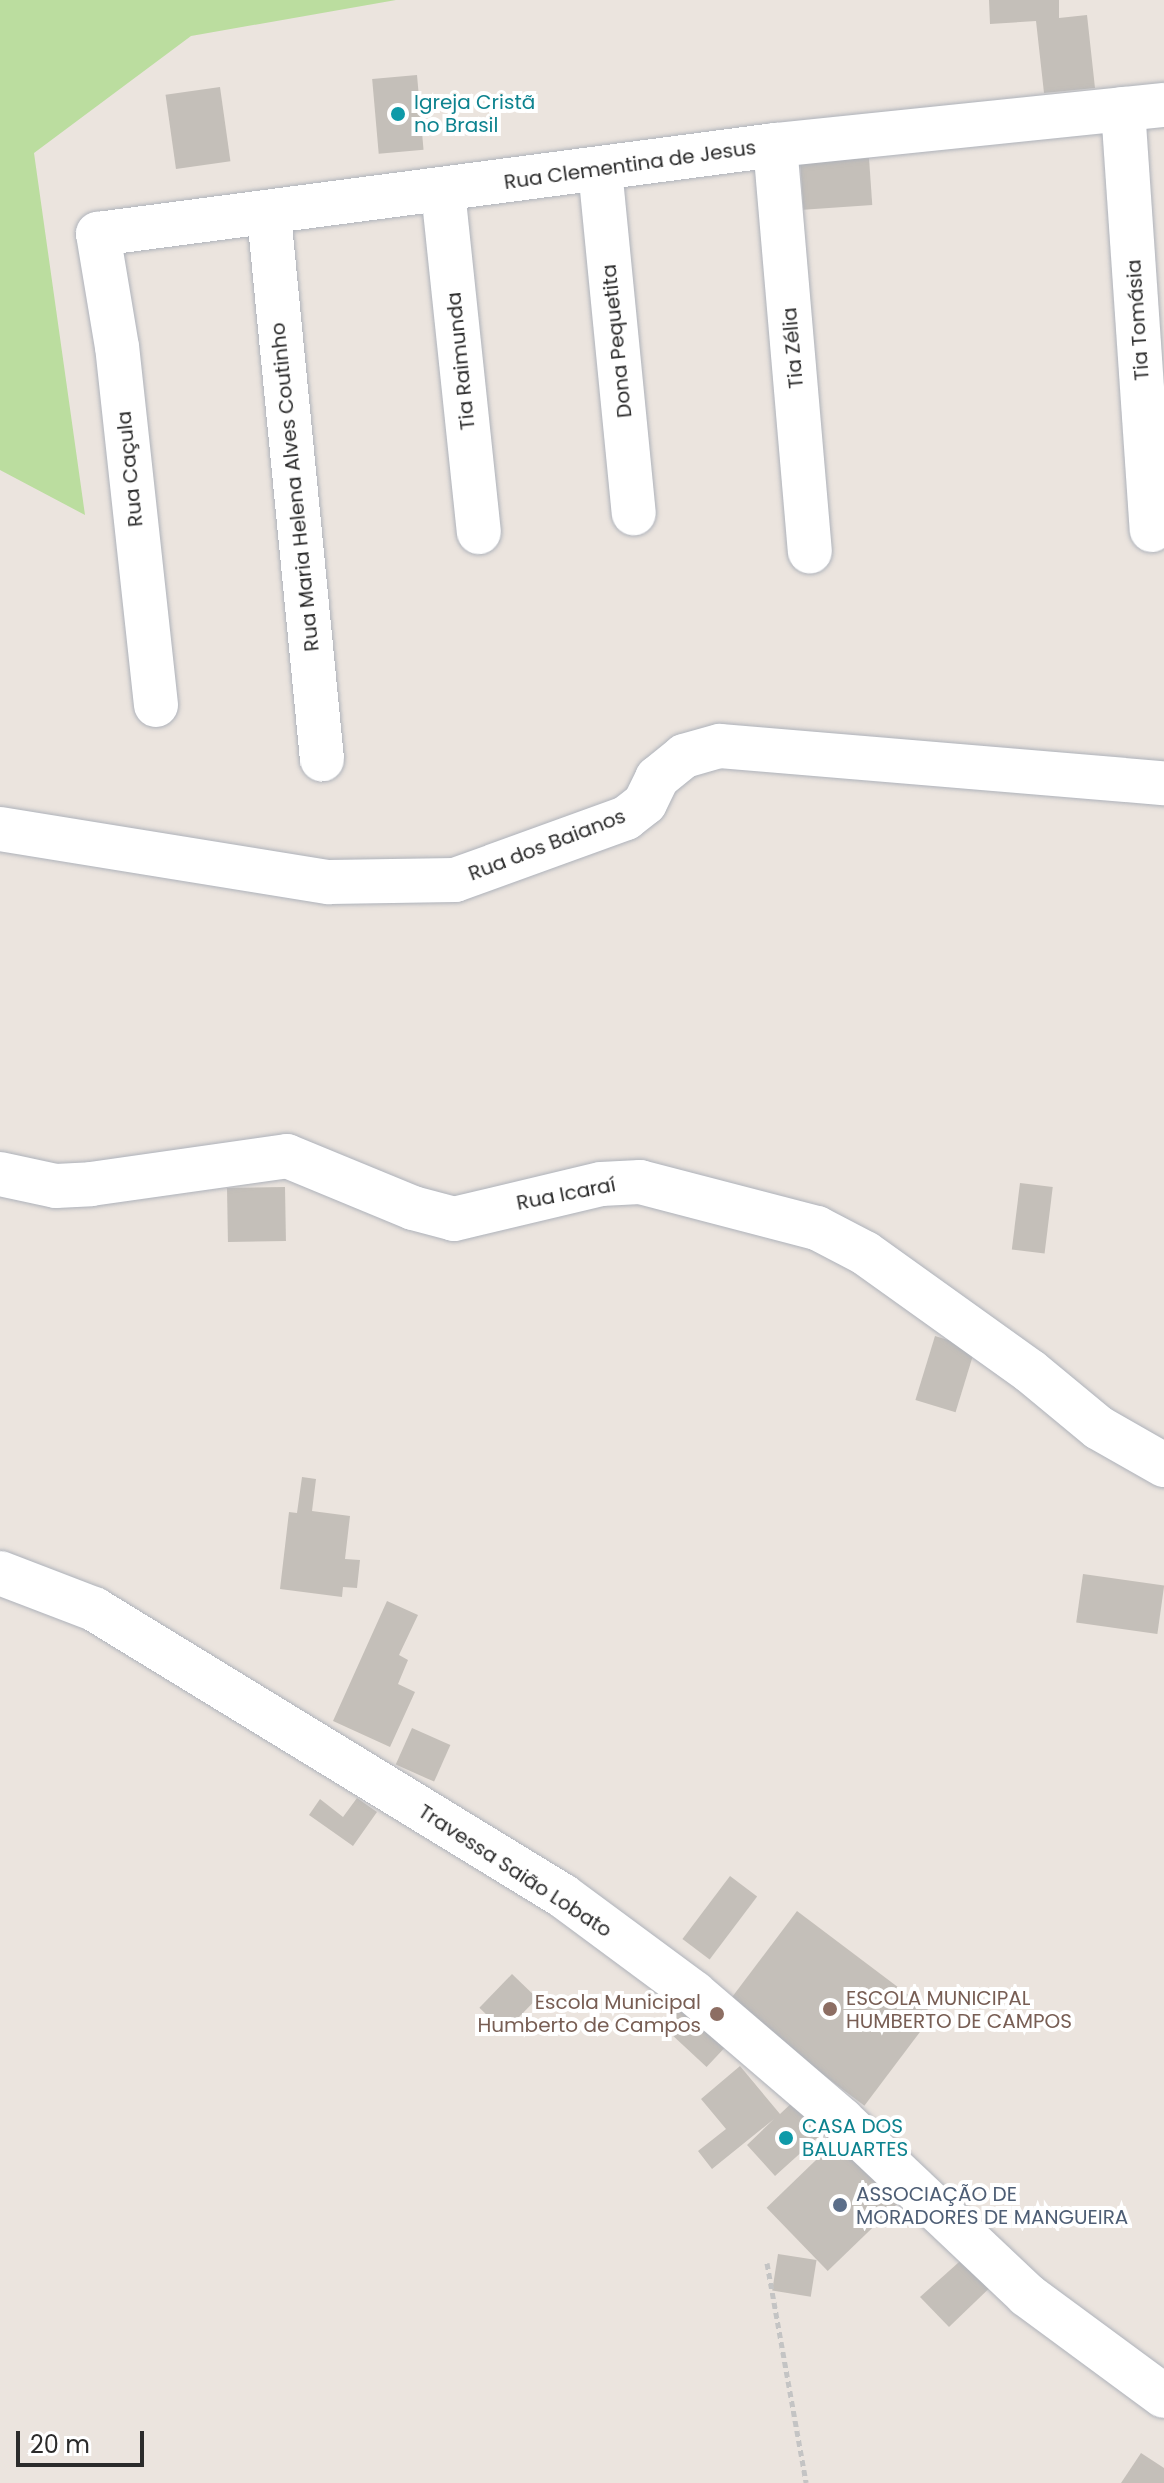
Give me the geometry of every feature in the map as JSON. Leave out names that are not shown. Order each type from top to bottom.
[{"type":"street","name":"Rua Clementina de Jesus","points":[[98,234],[269,215],[775,145],[1144,107]]},
{"type":"street","name":"Tia Tomásia","points":[[1144,107],[1152,530]]},
{"type":"street","name":"Tia Zélia","points":[[775,145],[810,551]]},
{"type":"street","name":"Dona Pequetita","points":[[600,169],[634,513]]},
{"type":"street","name":"Tia Raimunda","points":[[443,191],[479,532]]},
{"type":"street","name":"Rua Maria Helena Alves Coutinho","points":[[269,215],[322,759]]},
{"type":"street","name":"Rua Caçula","points":[[98,234],[117,347],[156,705]]},
{"type":"street","name":"Rua dos Baianos","points":[[0,829],[329,882],[455,880],[626,818],[645,803],[657,778],[684,756],[720,746],[1164,783]]},
{"type":"street","name":"Rua Icaraí","points":[[0,1174],[56,1186],[79,1185],[287,1156],[413,1208],[454,1219],[601,1184],[640,1182],[817,1228],[865,1253],[1019,1362],[1099,1428],[1164,1465]]},
{"type":"street","name":"Travessa Saião Lobato","points":[[0,1573],[94,1609],[563,1896],[694,1993],[842,2120],[1027,2295],[1164,2396]]},
{"type":"path","points":[[767,2263],[806,2483]]},
{"type":"green space","points":[[0,0],[396,0],[191,36],[34,153],[85,515],[0,470]]},
{"type":"building","points":[[989,0],[1059,0],[1059,18],[1087,15],[1095,88],[1044,93],[1036,21],[990,24]]},
{"type":"building","name":"Igreja Cristã no Brasil","points":[[417,75],[424,150],[379,154],[372,79]]},
{"type":"building","points":[[220,87],[230,161],[176,169],[166,95]]},
{"type":"building","points":[[869,158],[872,205],[803,210],[800,163]]},
{"type":"building","points":[[1020,1183],[1053,1187],[1045,1254],[1012,1250]]},
{"type":"building","points":[[285,1187],[286,1241],[228,1242],[227,1188]]},
{"type":"building","points":[[935,1336],[975,1348],[956,1412],[915,1400]]},
{"type":"building","points":[[302,1477],[316,1479],[312,1511],[350,1516],[345,1559],[360,1560],[357,1588],[343,1587],[342,1597],[280,1589],[289,1512],[297,1513]]},
{"type":"building","points":[[1083,1574],[1164,1585],[1157,1634],[1076,1623]]},
{"type":"building","points":[[387,1601],[418,1615],[399,1655],[408,1660],[398,1684],[415,1692],[390,1747],[333,1721]]},
{"type":"building","points":[[412,1728],[450,1745],[434,1782],[396,1765]]},
{"type":"building","points":[[357,1798],[377,1812],[353,1846],[309,1815],[320,1799],[343,1817]]},
{"type":"building","points":[[730,1876],[757,1896],[710,1960],[682,1939]]},
{"type":"building","name":"ESCOLA MUNICIPAL HUMBERTO DE CAMPOS","points":[[797,1911],[934,2014],[864,2106],[728,2003]]},
{"type":"building","points":[[512,1974],[537,1998],[505,2032],[479,2008]]},
{"type":"building","points":[[683,2000],[729,2043],[707,2067],[660,2024]]},
{"type":"building","points":[[740,2066],[780,2114],[796,2099],[826,2130],[775,2176],[747,2145],[774,2119],[712,2169],[698,2151],[726,2129],[701,2099]]},
{"type":"building","name":"ASSOCIAÇÃO DE MORADORES DE MANGUEIRA","points":[[845,2132],[906,2195],[828,2271],[767,2208]]},
{"type":"building","points":[[778,2254],[817,2260],[811,2297],[772,2291]]},
{"type":"building","points":[[968,2254],[1001,2277],[949,2327],[920,2297]]},
{"type":"building","points":[[1141,2453],[1164,2468],[1164,2483],[1121,2483]]},
{"type":"place","name":"Igreja Cristã no Brasil","points":[[398,114]]},
{"type":"place","name":"ESCOLA MUNICIPAL HUMBERTO DE CAMPOS","points":[[830,2009]]},
{"type":"place","name":"Escola Municipal Humberto de Campos","points":[[717,2014]]},
{"type":"place","name":"CASA DOS BALUARTES","points":[[786,2138]]},
{"type":"place","name":"ASSOCIAÇÃO DE MORADORES DE MANGUEIRA","points":[[840,2205]]}]
